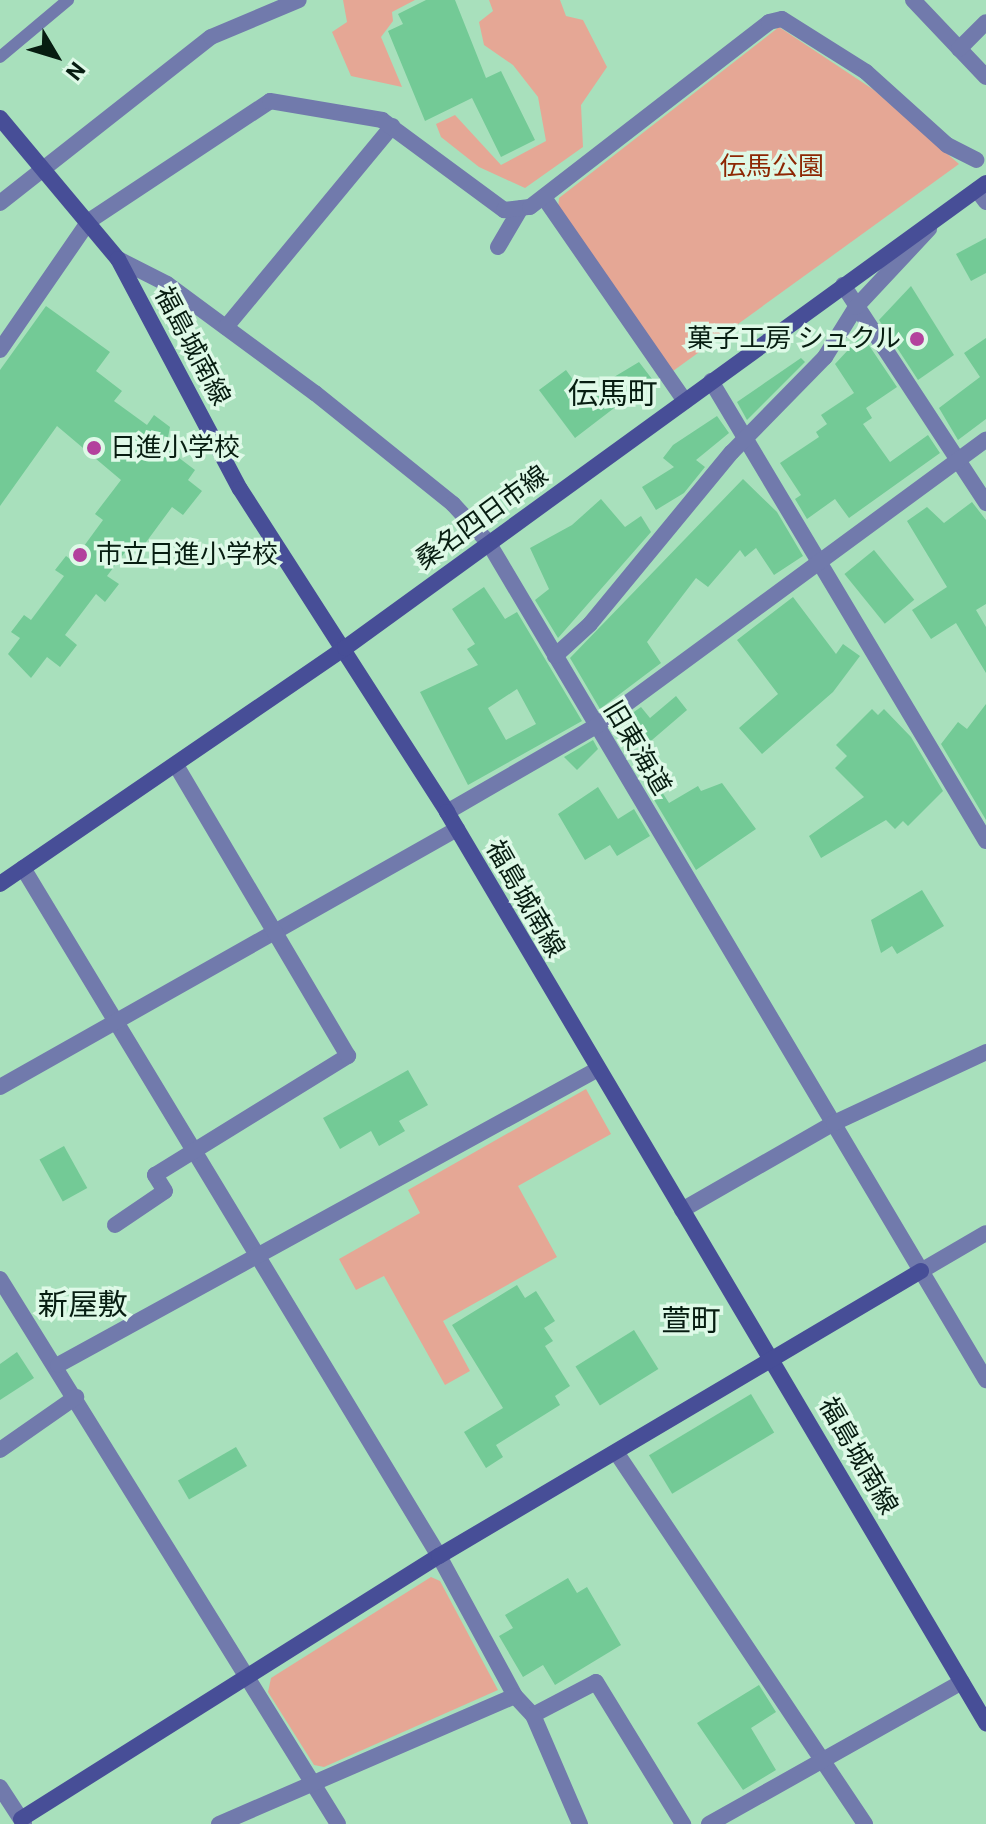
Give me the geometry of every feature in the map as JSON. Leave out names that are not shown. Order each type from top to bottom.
[{"type":"main road","name":"福島城南線","points":[[0,118],[118,259],[240,489],[345,648],[447,812],[775,1361],[986,1723]]},
{"type":"main road","name":"桑名四日市線","points":[[0,884],[345,648],[843,285],[941,216],[983,191]]},
{"type":"main road","points":[[23,1822],[248,1674],[439,1556],[618,1455],[921,1271]]},
{"type":"street","points":[[0,203],[43,166],[211,37],[299,0]]},
{"type":"street","points":[[913,0],[986,77]]},
{"type":"street","points":[[0,350],[89,221],[258,104],[354,115],[392,126],[504,210],[521,208],[545,199],[769,22],[782,19],[866,72],[947,145],[976,160]]},
{"type":"street","points":[[959,49],[986,22]]},
{"type":"street","points":[[226,327],[392,126]]},
{"type":"street","points":[[545,199],[685,401]]},
{"type":"street","points":[[498,247],[521,208]]},
{"type":"street","points":[[555,656],[590,624],[748,438],[825,357],[856,307],[941,216]]},
{"type":"street","name":"旧東海道","points":[[118,259],[167,284],[226,327],[453,504],[488,542],[986,1380]]},
{"type":"street","points":[[843,285],[986,503]]},
{"type":"street","points":[[711,381],[748,438],[986,841]]},
{"type":"street","points":[[447,812],[596,726],[986,439]]},
{"type":"street","points":[[115,1225],[165,1191],[155,1175],[348,1056],[277,931],[176,765]]},
{"type":"street","points":[[0,1087],[457,829]]},
{"type":"street","points":[[23,868],[439,1556],[515,1696],[533,1715],[580,1824]]},
{"type":"street","points":[[682,1210],[834,1123],[986,1052]]},
{"type":"street","points":[[58,1365],[598,1069]]},
{"type":"street","points":[[921,1271],[986,1233]]},
{"type":"street","points":[[0,1279],[58,1365],[338,1824]]},
{"type":"street","points":[[0,1450],[76,1397]]},
{"type":"street","points":[[618,1455],[865,1824]]},
{"type":"street","points":[[533,1715],[596,1682],[683,1824]]},
{"type":"street","points":[[709,1824],[962,1682]]},
{"type":"street","points":[[219,1824],[515,1696]]},
{"type":"street","points":[[0,1787],[23,1822]]},
{"type":"lane","points":[[0,57],[68,0]]},
{"type":"green space","points":[[343,0],[415,0],[392,12],[393,21],[381,37],[402,87],[351,76],[332,32],[347,22]]},
{"type":"green space","points":[[489,0],[560,0],[566,16],[583,20],[607,67],[581,105],[583,147],[525,188],[479,167],[441,137],[436,124],[455,115],[501,165],[546,141],[538,97],[513,65],[484,45],[479,22],[493,11]]},
{"type":"green space","name":"伝馬公園","points":[[779,27],[874,90],[959,164],[673,371],[558,209],[559,198]]},
{"type":"green space","points":[[586,1089],[611,1134],[518,1186],[557,1257],[443,1321],[470,1371],[445,1385],[384,1276],[356,1290],[339,1259],[420,1213],[408,1190]]},
{"type":"green space","points":[[431,1577],[440,1581],[498,1690],[324,1767],[314,1765],[268,1692],[271,1678]]},
{"type":"building","points":[[426,0],[455,0],[486,78],[501,71],[535,140],[501,157],[472,98],[425,121],[388,31],[403,24],[398,14]]},
{"type":"building","points":[[986,238],[986,273],[971,281],[956,254]]},
{"type":"building","name":"菓子工房 シュクル","points":[[911,286],[954,355],[918,380],[879,320]]},
{"type":"building","points":[[46,306],[110,352],[96,371],[122,391],[114,401],[147,425],[154,415],[170,427],[166,448],[195,470],[188,480],[202,491],[183,515],[172,507],[144,545],[135,539],[107,576],[119,584],[105,602],[96,594],[65,635],[77,645],[60,667],[47,657],[31,678],[8,654],[20,638],[11,632],[24,615],[31,620],[64,576],[55,570],[66,556],[73,561],[103,520],[95,514],[121,480],[57,426],[0,506],[0,370]]},
{"type":"building","points":[[862,335],[897,387],[866,408],[872,418],[863,424],[890,462],[928,435],[940,453],[849,518],[835,499],[807,519],[795,499],[801,495],[780,463],[819,437],[816,432],[827,424],[821,415],[854,393],[835,364]]},
{"type":"building","points":[[986,338],[986,419],[958,440],[939,408],[980,377],[964,353]]},
{"type":"building","points":[[801,358],[805,362],[747,420],[737,402]]},
{"type":"building","points":[[639,362],[652,379],[575,438],[539,390],[566,370],[584,395]]},
{"type":"building","points":[[717,416],[729,433],[696,460],[705,467],[684,493],[656,510],[642,487],[674,467],[663,458],[673,445]]},
{"type":"building","points":[[743,479],[777,512],[803,556],[774,575],[756,548],[745,557],[740,550],[708,587],[696,578],[647,642],[661,663],[600,709],[570,658]]},
{"type":"building","points":[[601,499],[625,527],[641,516],[651,532],[558,638],[535,600],[549,589],[530,548],[572,525]]},
{"type":"building","points":[[972,502],[986,520],[986,604],[976,610],[986,627],[986,673],[956,623],[931,639],[912,610],[947,587],[907,521],[927,507],[944,523]]},
{"type":"building","points":[[874,550],[914,600],[885,624],[844,574]]},
{"type":"building","points":[[484,587],[505,619],[517,612],[582,721],[468,785],[420,692],[478,665],[467,649],[475,644],[452,609]],"holes":[[[517,689],[536,724],[506,740],[488,708]]]},
{"type":"building","points":[[793,597],[836,654],[843,644],[860,656],[833,692],[762,754],[739,728],[778,694],[737,640]]},
{"type":"building","points":[[676,696],[687,710],[645,746],[625,728],[614,733],[611,728],[641,707],[650,718]]},
{"type":"building","points":[[986,704],[986,820],[941,744],[958,722],[967,729]]},
{"type":"building","points":[[872,709],[878,715],[884,709],[911,737],[943,791],[908,826],[903,821],[895,829],[886,820],[821,858],[809,836],[864,797],[835,768],[847,756],[836,745]]},
{"type":"building","points":[[593,740],[598,749],[577,770],[564,757]]},
{"type":"building","points":[[722,783],[756,829],[696,870],[653,798],[662,792],[669,803],[698,786],[701,791]]},
{"type":"building","points":[[598,787],[618,819],[634,809],[650,836],[617,856],[610,845],[585,860],[558,814]]},
{"type":"building","points":[[922,890],[944,926],[897,954],[892,946],[881,953],[871,920]]},
{"type":"building","points":[[408,1070],[428,1105],[399,1121],[405,1131],[379,1146],[371,1131],[340,1149],[323,1118]]},
{"type":"building","points":[[64,1146],[87,1188],[63,1202],[40,1160]]},
{"type":"building","points":[[517,1285],[525,1298],[536,1291],[555,1321],[544,1328],[553,1341],[545,1346],[570,1386],[555,1396],[560,1405],[496,1445],[503,1457],[486,1468],[464,1432],[503,1408],[452,1325]]},
{"type":"building","points":[[634,1330],[658,1369],[600,1406],[575,1367]]},
{"type":"building","points":[[17,1352],[34,1378],[0,1400],[0,1364]]},
{"type":"building","points":[[751,1394],[774,1433],[672,1494],[649,1455]]},
{"type":"building","points":[[236,1447],[247,1466],[189,1500],[178,1480]]},
{"type":"building","points":[[568,1578],[577,1593],[587,1587],[621,1645],[555,1685],[543,1665],[523,1677],[499,1636],[513,1628],[505,1615]]},
{"type":"building","points":[[759,1685],[776,1712],[751,1728],[776,1770],[743,1790],[697,1723]]},
{"type":"place","name":"菓子工房 シュクル","points":[[917,339]]},
{"type":"place","name":"日進小学校","points":[[94,448]]},
{"type":"place","name":"市立日進小学校","points":[[80,555]]},
{"type":"district","name":"伝馬町","points":[[613,394]]},
{"type":"district","name":"新屋敷","points":[[83,1305]]},
{"type":"district","name":"萱町","points":[[691,1321]]}]
